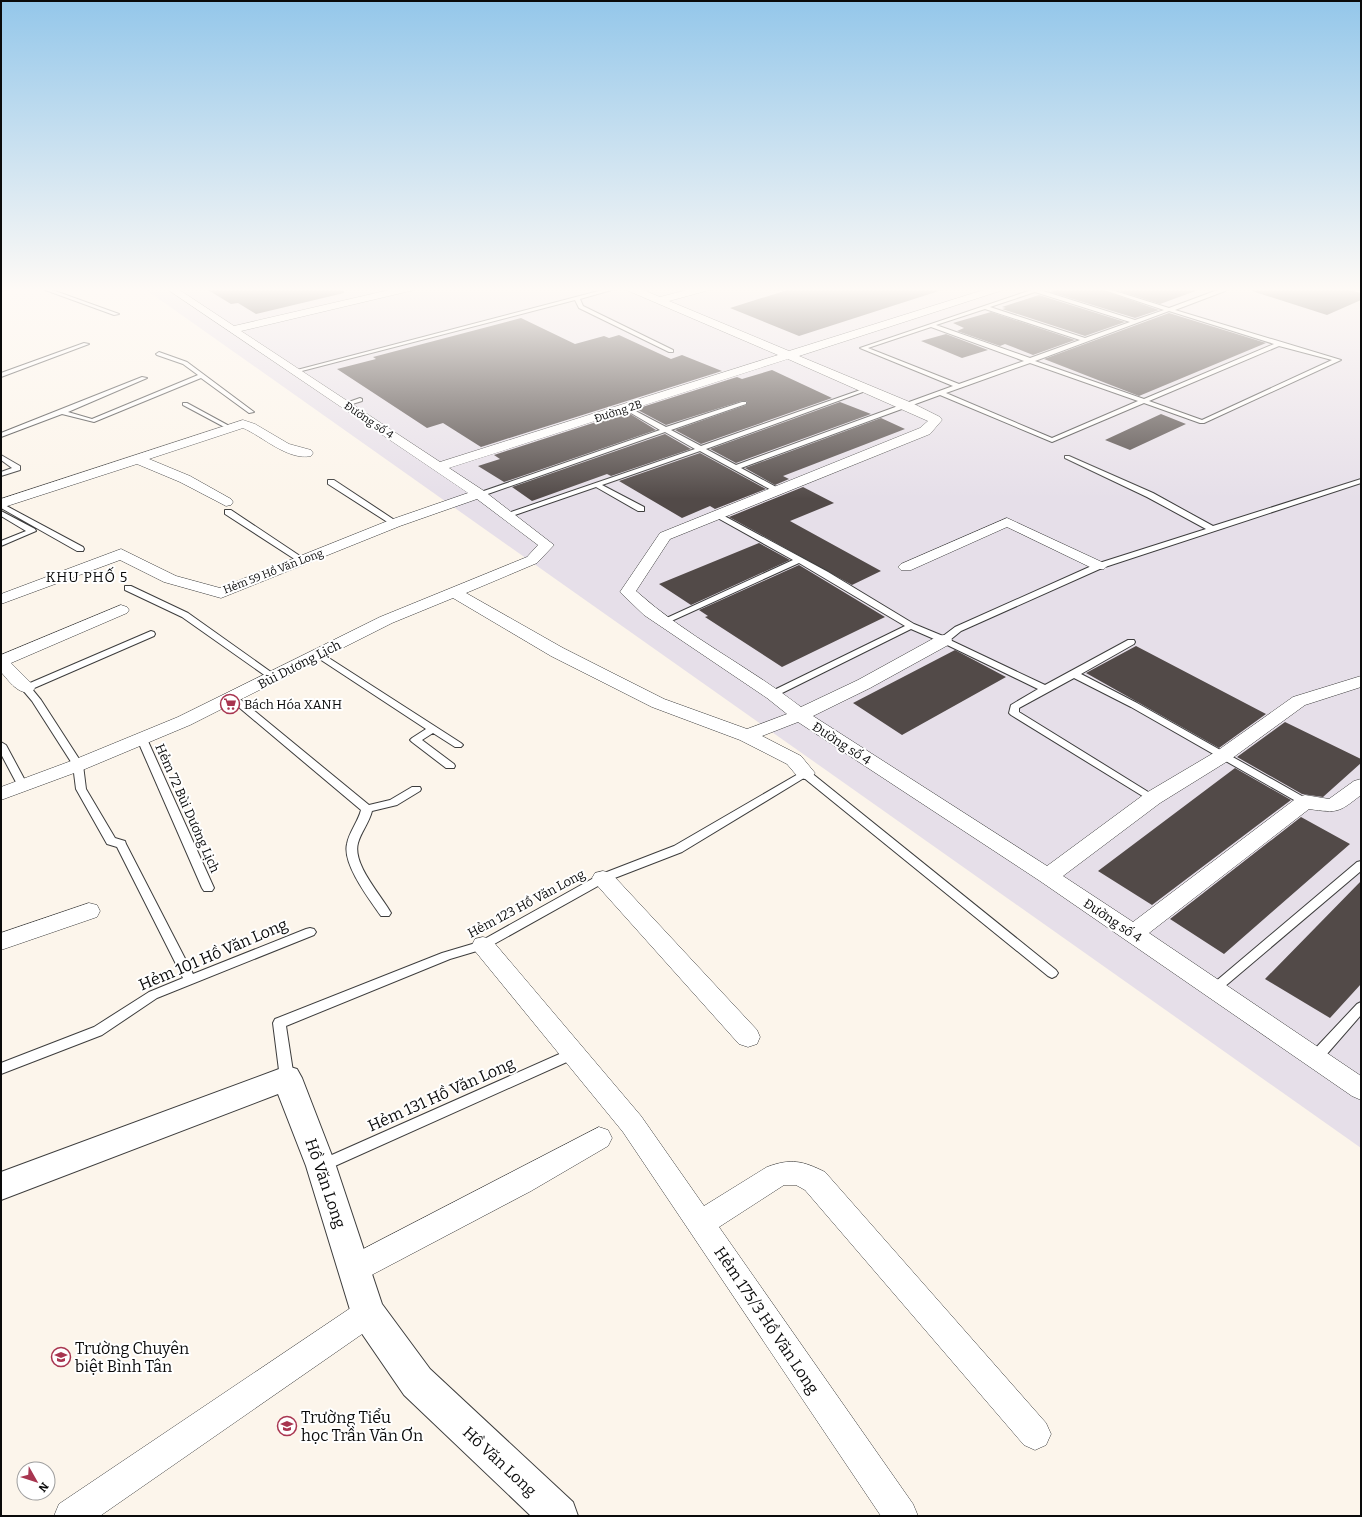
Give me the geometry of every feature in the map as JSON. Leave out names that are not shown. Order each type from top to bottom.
[{"type":"street","name":"Đường số 4","points":[[277,358],[508,514]]},
{"type":"street","name":"Đường 2B","points":[[439,467],[782,358]]},
{"type":"street","points":[[792,358],[908,406]]},
{"type":"street","name":"Đường số 4","points":[[908,406],[936,420],[925,431],[775,490],[665,536],[628,592],[650,612],[773,694],[800,716],[1048,876],[1213,990],[1361,1089]]},
{"type":"street","points":[[1,505],[243,424],[251,426],[284,447],[306,453]]},
{"type":"street","points":[[137,459],[185,479],[227,507]]},
{"type":"street","name":"Hẻm 59 Hồ Văn Long","points":[[1,599],[120,554],[170,578],[222,593],[395,523],[479,494]]},
{"type":"street","name":"Bùi Dương Lịch","points":[[1,794],[78,765],[184,721],[386,620],[532,560],[547,545],[508,514]]},
{"type":"street","points":[[906,567],[1007,522],[1099,566]]},
{"type":"street","points":[[454,592],[557,652],[658,703],[747,736],[794,760],[805,773]]},
{"type":"street","points":[[26,688],[1,661],[121,610]]},
{"type":"street","points":[[747,736],[800,716],[864,684],[944,640]]},
{"type":"street","points":[[1048,876],[1153,798],[1224,755],[1299,701],[1361,681]]},
{"type":"street","points":[[1133,934],[1305,802],[1333,806],[1361,785]]},
{"type":"street","points":[[603,878],[748,1038]]},
{"type":"street","points":[[1,942],[89,911]]},
{"type":"street","name":"Hẻm 175/3 Hồ Văn Long","points":[[483,945],[574,1052],[632,1124],[901,1516]]},
{"type":"street","points":[[1,1186],[287,1078]]},
{"type":"street","name":"Hồ Văn Long","points":[[287,1078],[321,1166],[368,1313],[417,1382],[559,1516]]},
{"type":"street","points":[[354,1269],[521,1182],[599,1138]]},
{"type":"street","points":[[701,1223],[777,1175],[789,1171],[796,1172],[815,1181],[1035,1434]]},
{"type":"street","points":[[71,1516],[368,1313]]},
{"type":"lane","points":[[1,375],[48,358]]},
{"type":"lane","points":[[170,358],[185,363],[251,412]]},
{"type":"lane","points":[[296,371],[347,358]]},
{"type":"lane","points":[[887,358],[958,386]]},
{"type":"lane","points":[[1020,358],[1202,422],[1338,360],[1330,358]]},
{"type":"lane","points":[[735,468],[1038,358]]},
{"type":"lane","points":[[940,393],[1052,440],[1246,358]]},
{"type":"lane","points":[[62,412],[92,421],[201,376]]},
{"type":"lane","points":[[1,435],[62,412],[144,378]]},
{"type":"lane","points":[[508,514],[700,449],[868,389]]},
{"type":"lane","points":[[346,404],[360,400]]},
{"type":"lane","points":[[479,494],[744,403]]},
{"type":"lane","points":[[185,404],[230,428]]},
{"type":"lane","points":[[626,408],[775,490]]},
{"type":"lane","points":[[1,457],[17,468],[1,474]]},
{"type":"lane","points":[[1067,457],[1150,495],[1212,529]]},
{"type":"lane","points":[[944,640],[958,629],[1099,566],[1361,481]]},
{"type":"lane","points":[[331,482],[395,523]]},
{"type":"lane","points":[[596,484],[641,509]]},
{"type":"lane","points":[[1,505],[80,549]]},
{"type":"lane","points":[[227,507],[302,560]]},
{"type":"lane","points":[[1,513],[32,531],[1,544]]},
{"type":"lane","points":[[717,514],[825,574],[911,626],[944,640],[1045,689]]},
{"type":"lane","points":[[664,621],[798,560]]},
{"type":"lane","points":[[128,588],[185,615],[273,677]]},
{"type":"lane","points":[[773,694],[911,626]]},
{"type":"lane","points":[[151,634],[26,688],[36,700],[78,765],[81,789],[111,841],[121,844],[190,980]]},
{"type":"lane","points":[[1131,642],[1014,707],[1014,713],[1153,798]]},
{"type":"lane","points":[[318,654],[458,745]]},
{"type":"lane","points":[[1074,674],[1224,755],[1305,802]]},
{"type":"lane","points":[[232,698],[367,809]]},
{"type":"lane","points":[[433,729],[415,740],[450,766]]},
{"type":"lane","name":"Hẻm 72 Bùi Dương Lịch","points":[[142,739],[208,888]]},
{"type":"lane","points":[[1,745],[23,786]]},
{"type":"lane","points":[[805,773],[1052,973]]},
{"type":"lane","name":"Hẻm 123 Hồ Văn Long","points":[[287,1078],[279,1023],[446,956],[483,945],[603,878],[678,849],[805,773]]},
{"type":"lane","points":[[367,809],[393,802],[416,789]]},
{"type":"lane","points":[[367,809],[364,823],[352,844],[351,852],[361,873],[386,913]]},
{"type":"lane","points":[[1213,990],[1361,865]]},
{"type":"lane","name":"Hẻm 101 Hồ Văn Long","points":[[1,1069],[98,1031],[153,995],[310,932]]},
{"type":"lane","points":[[1315,1058],[1361,1007]]},
{"type":"lane","name":"Hẻm 131 Hồ Văn Long","points":[[321,1166],[574,1052]]},
{"type":"shaded area","points":[[242,358],[1361,358],[1361,1148]]},
{"type":"building","points":[[374,358],[671,359],[689,358],[722,371],[481,447],[443,423],[427,428],[337,369],[376,359]]},
{"type":"building","points":[[1047,358],[1231,358],[1139,396],[1044,359]]},
{"type":"building","points":[[772,370],[832,398],[701,444],[675,430],[746,405],[747,401],[742,401],[666,425],[636,409],[737,377],[742,379]]},
{"type":"building","points":[[840,402],[871,414],[736,463],[710,449]]},
{"type":"building","points":[[627,412],[656,430],[504,482],[478,466],[500,459],[494,455]]},
{"type":"building","points":[[1161,414],[1186,424],[1130,450],[1105,440]]},
{"type":"building","points":[[881,418],[905,429],[783,476],[789,479],[775,485],[745,468]]},
{"type":"building","points":[[665,434],[691,449],[611,476],[607,474],[532,501],[512,487]]},
{"type":"building","points":[[700,453],[766,489],[715,509],[710,506],[682,518],[619,481]]},
{"type":"building","points":[[803,487],[834,503],[790,521],[881,571],[852,585],[729,517]]},
{"type":"building","points":[[759,543],[790,560],[691,605],[659,584]]},
{"type":"building","points":[[799,565],[885,617],[782,667],[705,617],[708,616],[699,610]]},
{"type":"building","points":[[1136,646],[1266,714],[1219,748],[1086,673]]},
{"type":"building","points":[[955,650],[1006,677],[902,735],[853,703]]},
{"type":"building","points":[[1285,722],[1361,759],[1361,763],[1323,797],[1302,794],[1237,757]]},
{"type":"building","points":[[1235,768],[1291,800],[1152,905],[1098,871]]},
{"type":"building","points":[[1301,817],[1350,844],[1224,954],[1170,919]]},
{"type":"building","points":[[1361,881],[1361,984],[1330,1018],[1265,979]]},
{"type":"place","name":"Bách Hóa XANH","points":[[230,704]]},
{"type":"place","name":"Trường Chuyên biệt Bình Tân","points":[[61,1357]]},
{"type":"place","name":"Trường Tiểu học Trần Văn Ơn","points":[[287,1426]]},
{"type":"district","name":"KHU PHỐ 5","points":[[87,577]]}]
